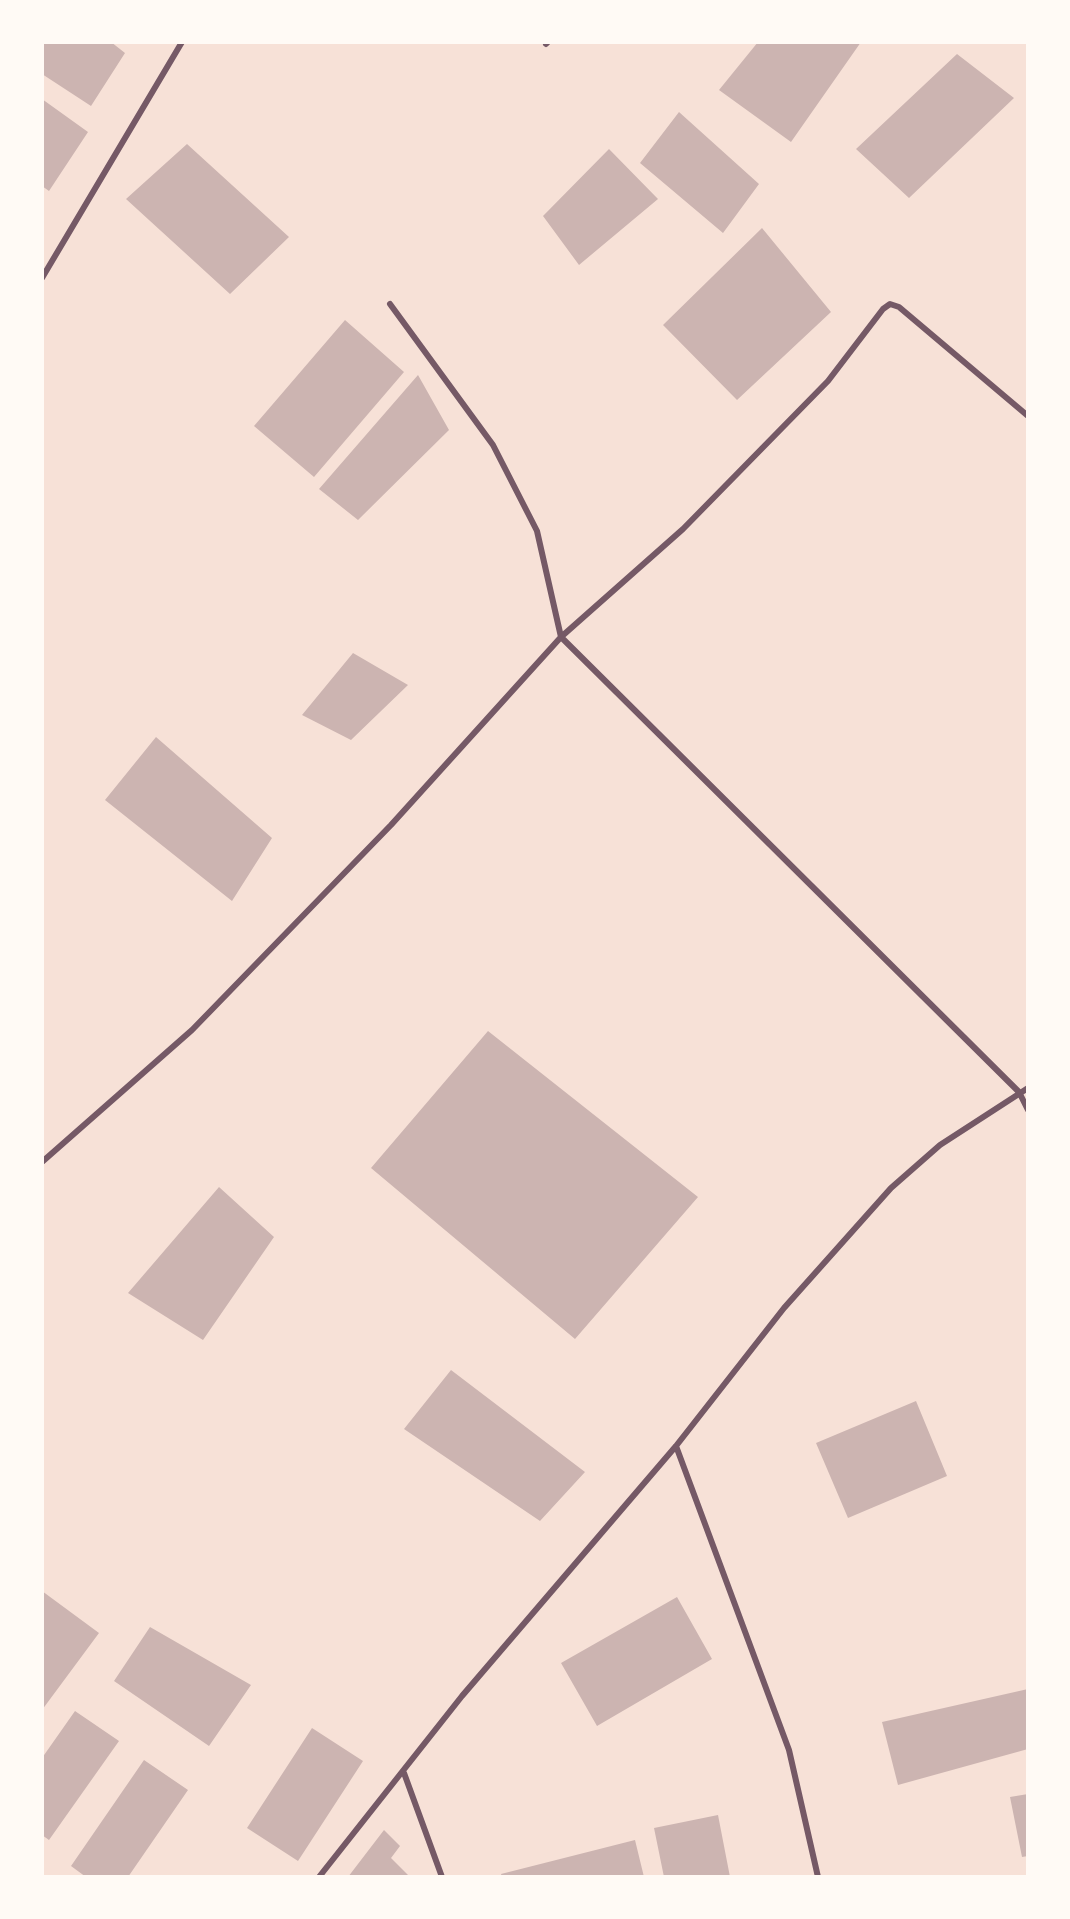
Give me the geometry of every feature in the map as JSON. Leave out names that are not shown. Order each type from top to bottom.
[{"type":"street","points":[[42,278],[182,42]]},
{"type":"street","points":[[390,304],[493,445],[537,531],[561,637],[1019,1092],[1028,1110]]},
{"type":"street","points":[[42,1162],[192,1030],[391,825],[561,637],[683,529],[828,381],[882,309],[890,304],[899,307],[1028,416]]},
{"type":"street","points":[[319,1877],[404,1773],[462,1696],[676,1446],[784,1308],[891,1188],[940,1145],[1028,1088]]},
{"type":"street","points":[[676,1446],[789,1750],[818,1877]]},
{"type":"street","points":[[404,1773],[442,1877]]},
{"type":"building","points":[[42,42],[111,42],[125,53],[91,106],[42,74]]},
{"type":"building","points":[[758,42],[861,42],[791,142],[719,90]]},
{"type":"building","points":[[957,54],[1014,98],[909,198],[856,149]]},
{"type":"building","points":[[42,99],[88,132],[49,191],[42,186]]},
{"type":"building","points":[[679,112],[759,184],[723,233],[640,163]]},
{"type":"building","points":[[187,144],[289,237],[230,294],[126,199]]},
{"type":"building","points":[[609,149],[658,199],[579,265],[543,216]]},
{"type":"building","points":[[762,228],[831,312],[737,400],[663,325]]},
{"type":"building","points":[[345,320],[404,372],[314,477],[254,426]]},
{"type":"building","points":[[418,375],[449,430],[358,520],[319,489]]},
{"type":"building","points":[[353,653],[408,685],[351,740],[302,715]]},
{"type":"building","points":[[156,737],[272,838],[232,901],[105,800]]},
{"type":"building","points":[[488,1031],[698,1197],[575,1339],[371,1168]]},
{"type":"building","points":[[219,1187],[274,1237],[203,1340],[128,1293]]},
{"type":"building","points":[[451,1370],[585,1472],[540,1521],[404,1429]]},
{"type":"building","points":[[916,1401],[947,1476],[848,1518],[816,1443]]},
{"type":"building","points":[[42,1591],[99,1633],[42,1710]]},
{"type":"building","points":[[677,1597],[712,1659],[597,1726],[561,1663]]},
{"type":"building","points":[[150,1627],[251,1685],[209,1746],[114,1681]]},
{"type":"building","points":[[1028,1689],[1028,1749],[898,1785],[882,1722]]},
{"type":"building","points":[[75,1711],[119,1741],[49,1840],[42,1835],[42,1758]]},
{"type":"building","points":[[312,1728],[363,1761],[298,1861],[247,1828]]},
{"type":"building","points":[[144,1760],[188,1790],[128,1877],[86,1877],[71,1866]]},
{"type":"building","points":[[1028,1794],[1028,1856],[1022,1857],[1010,1797]]},
{"type":"building","points":[[718,1815],[730,1877],[664,1877],[654,1828]]},
{"type":"building","points":[[384,1830],[400,1846],[391,1858],[410,1877],[348,1877]]},
{"type":"building","points":[[635,1840],[644,1877],[502,1877],[501,1874]]}]
